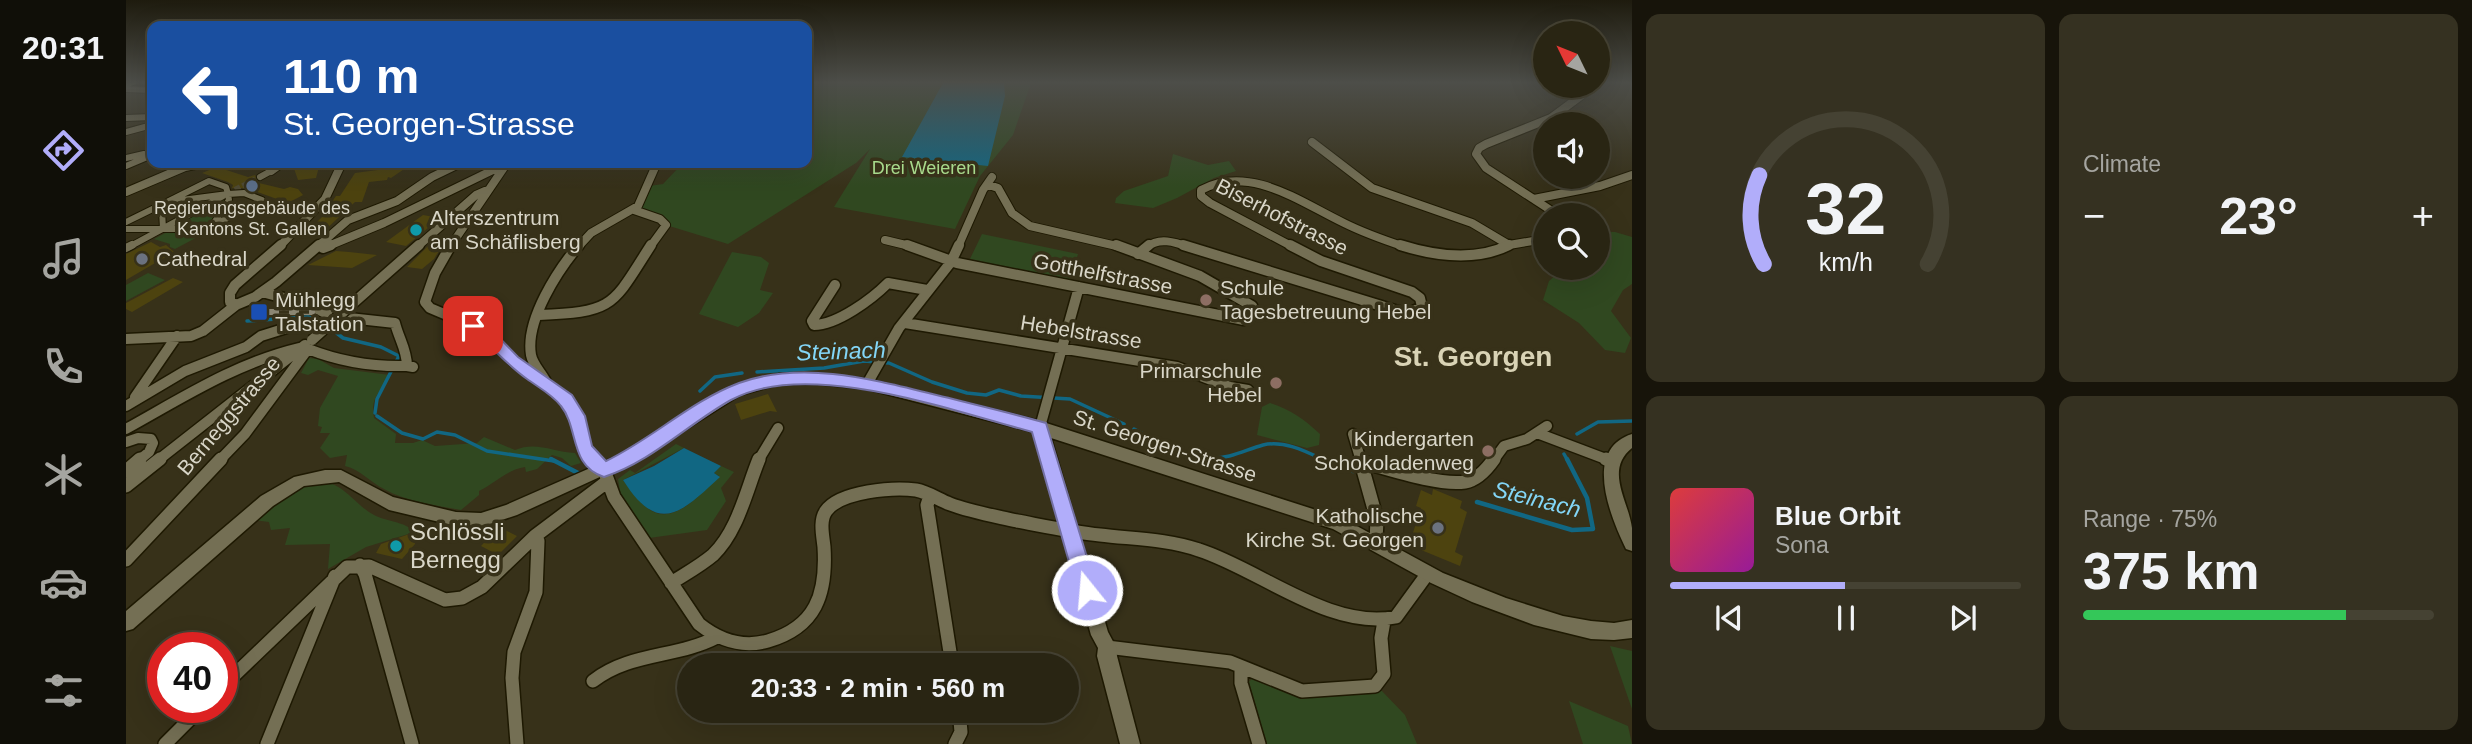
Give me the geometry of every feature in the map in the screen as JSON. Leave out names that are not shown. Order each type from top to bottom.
[{"type":"street","points":[[1540,203],[1486,168],[1476,154],[1479,148],[1551,118]]},
{"type":"street","points":[[126,132],[147,126]]},
{"type":"street","points":[[1312,142],[1372,188],[1472,223],[1509,245],[1533,241]]},
{"type":"street","points":[[126,158],[147,154]]},
{"type":"street","points":[[126,166],[147,156]]},
{"type":"street","points":[[127,192],[183,168]]},
{"type":"street","points":[[260,177],[275,168]]},
{"type":"street","points":[[236,305],[229,301],[233,288],[315,210],[334,184],[340,168]]},
{"type":"street","points":[[126,339],[177,336],[203,331],[236,305],[262,292],[348,220],[397,201],[426,180],[451,168]]},
{"type":"street","points":[[310,253],[384,223],[498,168]]},
{"type":"street","points":[[503,168],[485,191],[432,278],[425,302],[430,308],[482,330],[513,361],[548,384],[572,408],[584,449],[606,476],[614,497],[699,624],[717,637],[741,643],[766,641],[789,632],[807,618],[823,592],[826,573],[823,519],[828,508],[837,500],[855,494],[911,490],[957,507],[1068,529],[1185,545],[1218,557],[1297,597],[1364,618],[1384,621],[1396,617],[1427,573]]},
{"type":"street","points":[[548,384],[531,353],[539,315],[553,283],[579,245],[598,228],[634,210],[646,195],[655,168]]},
{"type":"street","points":[[1534,199],[1600,186],[1632,175]]},
{"type":"street","points":[[126,222],[159,209],[209,181],[226,187],[231,192]]},
{"type":"street","points":[[867,384],[905,323],[951,262],[983,190],[990,181],[998,188],[1016,217],[1030,226],[1111,243],[1138,254]]},
{"type":"street","name":"Biserhofstrasse","points":[[1138,254],[1152,243],[1170,240],[1398,311],[1411,312],[1422,307],[1420,298],[1412,292],[1321,261],[1201,196],[1200,190],[1206,186],[1225,182],[1256,184],[1284,191],[1357,230],[1452,258],[1476,258],[1509,245]]},
{"type":"street","points":[[126,486],[307,346],[476,195],[485,191]]},
{"type":"street","points":[[126,229],[207,229],[262,200],[244,193],[231,192],[179,199]]},
{"type":"street","points":[[126,248],[231,192]]},
{"type":"street","points":[[207,229],[216,222],[231,192]]},
{"type":"street","points":[[159,209],[163,229]]},
{"type":"street","points":[[539,315],[597,309],[616,298],[646,250],[666,225],[660,219],[634,210]]},
{"type":"street","name":"Gotthelfstrasse","points":[[885,240],[916,247],[951,262],[1248,320],[1254,317],[1255,310],[1235,295],[1200,276],[1138,254]]},
{"type":"street","points":[[835,285],[817,311],[814,325],[826,325],[860,303],[870,301],[888,283],[928,290]]},
{"type":"street","points":[[1079,287],[1040,427],[1100,635],[1107,647],[1130,744]]},
{"type":"street","points":[[262,292],[313,306],[331,316],[395,323],[398,339],[407,352],[403,367],[336,360],[307,346]]},
{"type":"street","name":"Hebelstrasse","points":[[905,323],[1177,367],[1230,387],[1248,390]]},
{"type":"street","points":[[126,406],[185,371],[246,348],[261,336],[296,325]]},
{"type":"street","points":[[126,406],[142,391],[177,336]]},
{"type":"street","name":"Berneggstrasse","points":[[126,429],[234,369],[272,354],[307,346]]},
{"type":"street","name":"Berneggstrasse","points":[[126,560],[245,433],[307,346]]},
{"type":"street","name":"St. Georgen-Strasse","points":[[126,623],[267,500],[308,479],[341,476],[390,503],[456,519],[481,520],[606,476],[717,400],[745,387],[794,379],[867,384],[1040,427],[1324,519],[1376,541],[1427,573],[1467,590],[1571,626],[1601,633],[1619,633],[1632,629]]},
{"type":"street","points":[[671,583],[720,547],[760,454],[778,428]]},
{"type":"street","points":[[1363,461],[1428,480],[1465,482],[1485,472],[1504,446],[1523,441],[1542,429],[1553,439],[1613,461]]},
{"type":"street","points":[[1353,434],[1363,461],[1379,526],[1376,541]]},
{"type":"street","points":[[126,442],[148,438],[153,445],[126,471]]},
{"type":"street","points":[[1632,440],[1620,447],[1613,461],[1614,496],[1632,544]]},
{"type":"street","points":[[238,671],[347,567],[360,565],[378,569],[452,601],[482,587],[535,536],[606,476]]},
{"type":"street","points":[[930,496],[927,505],[950,653]]},
{"type":"street","points":[[517,744],[512,678],[514,652],[536,592],[538,541],[535,536]]},
{"type":"street","points":[[360,565],[366,574],[412,744]]},
{"type":"street","points":[[267,744],[335,576]]},
{"type":"street","points":[[1107,647],[1217,659],[1302,691],[1375,686],[1383,679],[1384,674],[1381,638],[1384,621]]},
{"type":"street","points":[[593,681],[606,670],[663,653],[698,648],[717,637]]},
{"type":"street","points":[[1241,668],[1241,683],[1259,744]]},
{"type":"street","points":[[165,744],[186,723]]},
{"type":"street","points":[[956,743],[961,732],[960,723]]},
{"type":"green space","name":"Drei Weieren","points":[[812,118],[1019,118],[1013,135],[980,176],[955,229],[834,207],[870,149],[856,163],[728,244],[666,225],[634,210],[649,186],[663,184],[678,168],[812,168]]},
{"type":"green space","points":[[1173,154],[1208,165],[1229,161],[1236,171],[1214,178],[1153,208],[1115,203],[1116,198],[1124,191],[1168,176]]},
{"type":"green space","points":[[221,199],[227,201],[210,222],[198,226],[171,227]]},
{"type":"green space","points":[[200,230],[205,233],[175,249],[170,247],[170,244],[154,239],[169,231]]},
{"type":"green space","points":[[1610,232],[1632,237],[1632,284],[1623,290],[1611,311],[1631,338],[1625,353],[1605,350],[1579,323],[1543,300],[1549,281],[1610,280]]},
{"type":"green space","points":[[982,234],[1078,254],[1069,282],[969,261]]},
{"type":"green space","points":[[732,252],[761,257],[769,263],[760,290],[773,293],[759,313],[738,327],[699,314]]},
{"type":"green space","points":[[1094,268],[1148,279],[1146,292],[1090,281]]},
{"type":"green space","points":[[148,273],[165,280],[126,301],[126,285]]},
{"type":"green space","points":[[309,358],[318,359],[334,368],[390,375],[375,399],[373,410],[374,418],[396,434],[395,443],[422,440],[435,446],[477,443],[484,437],[515,450],[537,447],[575,453],[581,463],[571,466],[562,458],[552,455],[537,469],[526,472],[525,467],[506,474],[479,491],[479,495],[461,510],[402,497],[345,466],[347,455],[330,458],[320,448],[330,433],[320,433],[320,408],[338,376],[318,370],[308,375],[301,373]]},
{"type":"green space","points":[[1270,403],[1291,412],[1320,434],[1319,445],[1307,448],[1257,435],[1262,407]]},
{"type":"green space","points":[[676,444],[684,448],[623,480],[636,497],[655,513],[675,512],[695,500],[719,476],[714,473],[721,466],[734,472],[721,488],[726,501],[707,530],[649,538],[621,497],[618,479],[630,470],[635,473]]},
{"type":"green space","points":[[322,481],[337,486],[374,515],[415,532],[366,547],[328,569],[330,544],[285,545],[290,528],[271,530],[269,522],[254,520],[296,490]]},
{"type":"green space","points":[[1610,646],[1632,651],[1632,709]]},
{"type":"green space","points":[[1254,676],[1297,694],[1380,689],[1405,715],[1417,744],[1267,744],[1249,682]]},
{"type":"green space","points":[[1569,701],[1628,726],[1632,744],[1583,744]]},
{"type":"water","points":[[924,118],[1000,118],[988,166],[902,157]]},
{"type":"water","points":[[684,448],[721,466],[714,473],[720,477],[694,500],[671,513],[659,513],[648,508],[636,498],[623,480]]},
{"type":"building","name":"Regierungsgebäude des Kantons St. Gallen","points":[[220,168],[248,177],[255,175],[259,183],[284,189],[298,189],[303,195],[288,203],[246,188],[232,188],[233,185],[228,182],[202,173]]},
{"type":"building","points":[[294,168],[319,168],[316,178],[298,180]]},
{"type":"building","points":[[406,168],[387,180],[369,182],[362,202],[355,202],[321,234],[306,233],[329,210],[326,210],[336,196],[340,196],[355,173]]},
{"type":"building","name":"Alterszentrum am Schäflisberg","points":[[423,215],[440,218],[406,246],[386,242]]},
{"type":"building","name":"Cathedral","points":[[151,242],[160,247],[166,245],[174,252],[126,280],[126,254]]},
{"type":"building","name":"Alterszentrum am Schäflisberg","points":[[428,246],[440,249],[434,259],[422,269],[407,267]]},
{"type":"building","name":"Alterszentrum am Schäflisberg","points":[[336,251],[377,255],[352,268],[308,265]]},
{"type":"building","points":[[173,278],[183,282],[132,312],[126,309],[126,303]]},
{"type":"building","points":[[768,394],[777,412],[770,411],[741,420],[735,404]]},
{"type":"building","name":"Katholische Kirche St. Georgen","points":[[1433,489],[1462,501],[1460,508],[1467,512],[1455,552],[1463,556],[1460,566],[1409,545],[1421,508],[1416,506],[1421,490],[1432,495]]},
{"type":"building","points":[[499,527],[517,536],[498,555],[481,546]]},
{"type":"building","name":"Schlössli Bernegg","points":[[415,532],[415,544],[402,559],[376,553],[381,544]]},
{"type":"waterway","name":"Steinach","points":[[247,321],[308,317],[321,321],[343,338],[381,347],[399,356],[377,399],[375,413]]},
{"type":"waterway","name":"Steinach","points":[[757,372],[824,368],[864,361],[889,363],[932,382],[967,393],[986,395],[999,390],[1021,396],[1070,399],[1124,424]]},
{"type":"waterway","name":"Steinach","points":[[700,391],[715,377],[742,373]]},
{"type":"waterway","name":"Steinach","points":[[377,416],[402,433],[423,439],[437,432],[455,435],[487,451],[554,461]]},
{"type":"waterway","name":"Steinach","points":[[1577,434],[1598,422],[1632,421]]},
{"type":"waterway","name":"Steinach","points":[[1134,429],[1170,448],[1200,457],[1224,457],[1263,445],[1279,444],[1326,461]]},
{"type":"waterway","name":"Steinach","points":[[1564,454],[1568,461]]},
{"type":"waterway","name":"Steinach","points":[[551,459],[578,473]]},
{"type":"waterway","name":"Steinach","points":[[1322,459],[1353,471]]},
{"type":"waterway","name":"Steinach","points":[[1477,502],[1572,530],[1593,529],[1587,498],[1567,459]]},
{"type":"tunnel","points":[[235,190],[260,177]]},
{"type":"railway","points":[[259,312],[312,312]]},
{"type":"place","name":"Regierungsgebäude des Kantons St. Gallen","points":[[252,186]]},
{"type":"place","name":"Alterszentrum am Schäflisberg","points":[[416,230]]},
{"type":"place","name":"Cathedral","points":[[142,259]]},
{"type":"place","name":"Schule Tagesbetreuung Hebel","points":[[1206,300]]},
{"type":"place","name":"Mühlegg Talstation","points":[[259,312]]},
{"type":"place","name":"Primarschule Hebel","points":[[1276,383]]},
{"type":"place","name":"Kindergarten Schokoladenweg","points":[[1488,451]]},
{"type":"place","name":"Katholische Kirche St. Georgen","points":[[1438,528]]},
{"type":"place","name":"Schlössli Bernegg","points":[[396,546]]},
{"type":"district","name":"St. Georgen","points":[[1473,356]]},
{"type":"route","points":[[473,326],[485,333],[513,361],[566,399],[577,416],[584,449],[604,470],[634,455],[726,395],[745,387],[780,379],[819,379],[867,384],[1040,427],[1087,590]]}]
